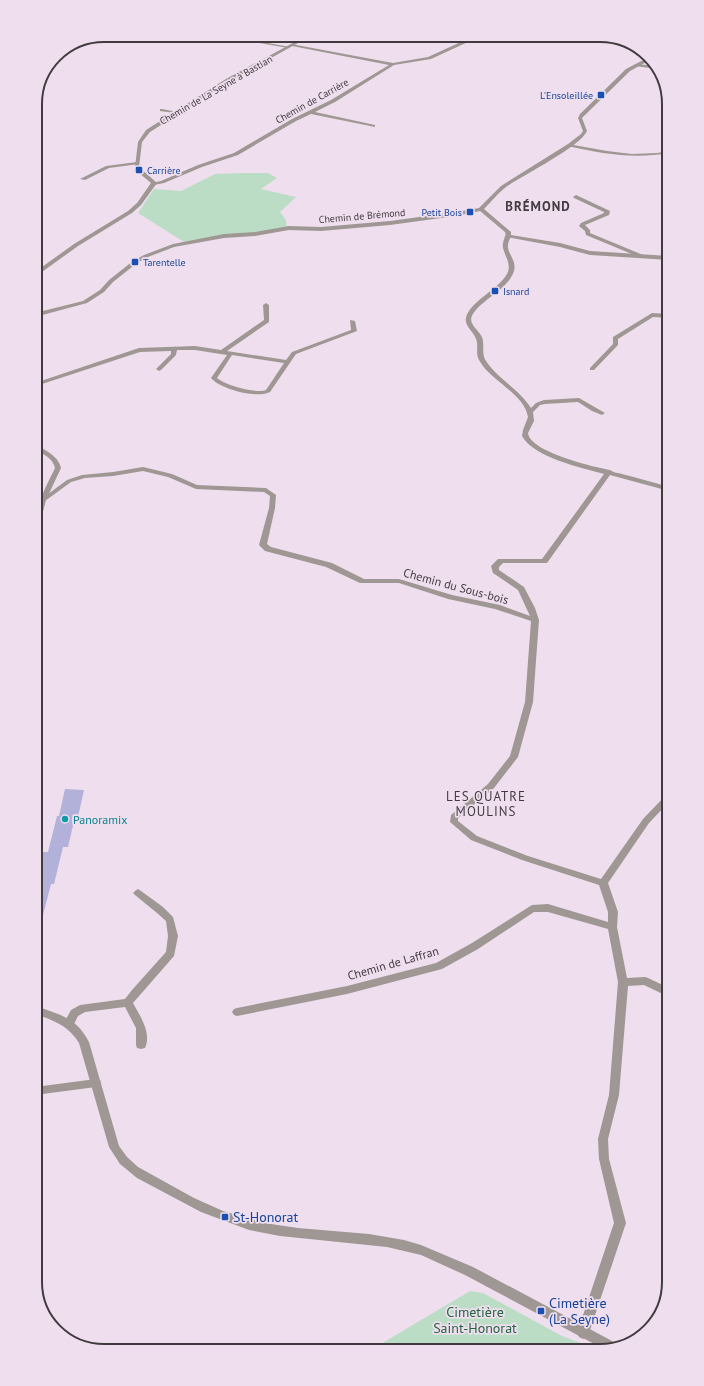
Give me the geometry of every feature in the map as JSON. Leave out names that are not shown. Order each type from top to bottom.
[{"type":"street","points":[[261,42],[393,64]]},
{"type":"street","name":"Chemin de La Seyne à Bastian","points":[[137,163],[140,142],[148,131],[175,112],[298,42]]},
{"type":"street","name":"Chemin de Carrière","points":[[154,183],[162,182],[200,166],[236,154],[310,112],[333,101],[393,64],[429,58],[464,42]]},
{"type":"street","points":[[645,61],[625,72],[582,115],[580,118],[585,133],[570,146],[503,187],[481,210],[508,232],[505,246],[512,265],[510,274],[495,291],[475,307],[469,317],[469,324],[480,338],[481,358],[493,373],[524,402],[530,412],[530,420],[525,432],[530,443],[559,458],[662,487]]},
{"type":"street","points":[[637,65],[650,67]]},
{"type":"street","points":[[162,121],[166,115],[162,110],[175,112]]},
{"type":"street","points":[[310,112],[373,126]]},
{"type":"street","points":[[570,146],[614,154],[662,153]]},
{"type":"street","points":[[42,270],[76,245],[130,212],[139,204],[154,183],[139,170],[137,163],[108,167],[83,179]]},
{"type":"street","points":[[576,196],[607,211],[607,214],[583,224],[582,226],[587,230],[588,234],[641,256]]},
{"type":"street","name":"Chemin de Brémond","points":[[42,313],[85,302],[97,296],[111,281],[135,262],[146,256],[173,246],[224,236],[256,234],[289,228],[321,229],[398,222],[481,210]]},
{"type":"street","points":[[508,236],[590,253],[662,258]]},
{"type":"street","points":[[222,352],[266,321],[266,305]]},
{"type":"street","points":[[592,369],[616,344],[615,338],[652,315],[662,316]]},
{"type":"street","points":[[231,353],[214,378],[216,382],[223,385],[264,393],[268,391],[294,353],[354,331],[352,321]]},
{"type":"street","points":[[42,382],[139,350],[195,348],[287,362]]},
{"type":"street","points":[[159,369],[174,354],[174,349]]},
{"type":"street","points":[[530,412],[538,404],[544,402],[579,400],[594,410],[602,413]]},
{"type":"street","points":[[42,452],[58,464],[58,468],[42,504]]},
{"type":"street","name":"Chemin du Sous-bois","points":[[43,500],[69,481],[84,476],[113,474],[143,468],[170,475],[196,487],[266,490],[273,494],[272,508],[263,545],[268,549],[329,565],[363,581],[398,581],[451,597],[498,607],[535,620]]},
{"type":"street","points":[[603,883],[525,858],[474,838],[454,822],[454,816],[491,786],[514,757],[529,702],[535,620],[531,608],[521,589],[496,571],[495,566],[501,560],[544,561],[609,472]]},
{"type":"street","points":[[603,883],[646,821],[662,804]]},
{"type":"street","points":[[583,1333],[620,1223],[604,1159],[603,1139],[614,1095],[623,982],[612,927],[614,912],[603,883]]},
{"type":"street","points":[[69,1023],[74,1013],[83,1008],[128,1003],[135,993],[171,953],[173,936],[170,920],[138,893]]},
{"type":"street","name":"Chemin de Laffran","points":[[237,1012],[347,990],[439,966],[475,946],[532,909],[548,908],[612,927]]},
{"type":"street","points":[[623,982],[645,981],[662,990]]},
{"type":"street","points":[[128,1003],[141,1028],[140,1045]]},
{"type":"street","points":[[42,1013],[69,1023],[75,1028],[84,1042],[109,1133],[120,1159],[140,1174],[190,1201],[225,1217],[257,1227],[280,1231],[381,1241],[421,1250],[464,1269],[605,1344]]},
{"type":"street","points":[[42,1090],[96,1083]]},
{"type":"green space","points":[[268,173],[277,178],[261,189],[296,197],[280,212],[286,220],[287,228],[184,242],[138,213],[154,189],[181,191],[215,174]]},
{"type":"green space","name":"Cimetière Saint-Honorat","points":[[470,1291],[483,1293],[562,1336],[584,1344],[381,1344]]},
{"type":"building","points":[[65,789],[84,790],[78,817],[75,817],[68,847],[63,847],[54,884],[51,884],[42,915],[42,852],[48,852],[57,816],[59,816]]},
{"type":"place","name":"L'Ensoleillée","points":[[601,95]]},
{"type":"place","name":"Carrière","points":[[139,170]]},
{"type":"place","name":"Petit Bois","points":[[470,212]]},
{"type":"place","name":"Tarentelle","points":[[135,262]]},
{"type":"place","name":"Isnard","points":[[495,291]]},
{"type":"place","name":"Panoramix","points":[[65,819]]},
{"type":"place","name":"St-Honorat","points":[[225,1217]]},
{"type":"place","name":"Cimetière (La Seyne)","points":[[541,1311]]},
{"type":"district","name":"BRÉMOND","points":[[538,206]]},
{"type":"district","name":"LES QUATRE MOULINS","points":[[486,804]]}]
